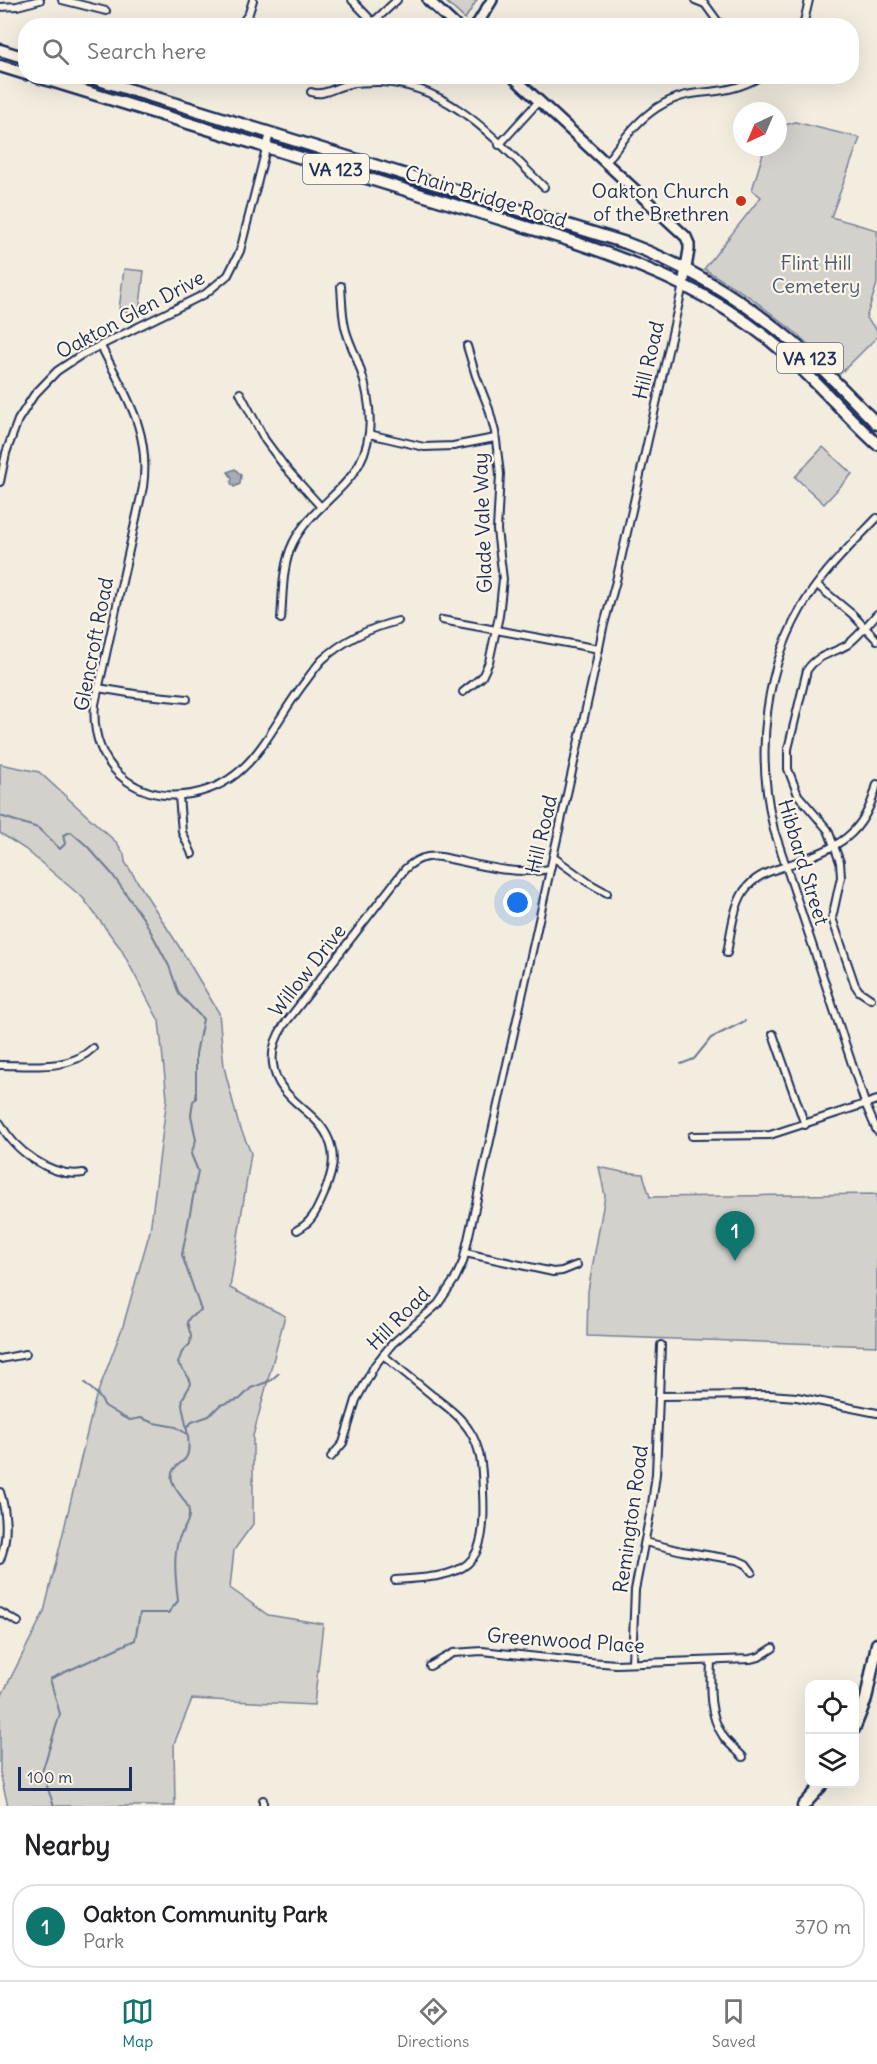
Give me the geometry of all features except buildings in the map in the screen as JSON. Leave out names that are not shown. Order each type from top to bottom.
[{"type":"main road","points":[[0,50],[18,56]]},
{"type":"main road","points":[[0,66],[18,72]]},
{"type":"main road","name":"Chain Bridge Road","points":[[61,84],[627,259],[683,285],[726,310],[778,347],[877,444]]},
{"type":"main road","name":"Chain Bridge Road","points":[[112,84],[626,243],[686,269],[732,297],[788,338],[877,424]]},
{"type":"main road","points":[[859,1718],[874,1679],[877,1644]]},
{"type":"main road","points":[[803,1806],[819,1788]]},
{"type":"street","points":[[0,7],[17,6],[40,0]]},
{"type":"street","points":[[62,0],[106,11]]},
{"type":"street","points":[[246,18],[253,0]]},
{"type":"street","points":[[352,0],[366,18]]},
{"type":"street","points":[[378,18],[397,0]]},
{"type":"street","points":[[428,0],[447,18]]},
{"type":"street","points":[[481,18],[492,0]]},
{"type":"street","points":[[695,0],[705,4],[715,18]]},
{"type":"street","points":[[805,18],[809,0]]},
{"type":"street","points":[[311,92],[318,95],[348,84]]},
{"type":"street","points":[[399,84],[430,93],[466,114],[544,187]]},
{"type":"street","points":[[520,84],[688,240],[689,250],[683,285]]},
{"type":"street","points":[[606,163],[634,125],[660,105],[680,97],[729,90],[742,84]]},
{"type":"street","points":[[499,145],[538,101]]},
{"type":"street","name":"Oakton Glen Drive","points":[[0,482],[12,434],[22,414],[34,395],[57,371],[71,361],[206,294],[228,275],[240,252],[270,133]]},
{"type":"street","name":"Hill Road","points":[[331,1457],[343,1443],[356,1400],[365,1381],[383,1355],[402,1334],[438,1304],[455,1279],[465,1253],[599,649],[683,285]]},
{"type":"street","points":[[281,619],[286,563],[293,544],[308,519],[345,485],[357,469],[369,434],[370,414],[365,383],[345,328],[341,286]]},
{"type":"street","name":"Glencroft Road","points":[[101,346],[140,427],[146,471],[95,704],[94,726],[97,740],[107,760],[123,778],[142,789],[165,795],[179,796],[211,790],[238,774],[251,760],[321,662],[347,640],[375,627],[398,621]]},
{"type":"street","name":"Glade Vale Way","points":[[464,692],[476,683],[485,671],[491,655],[497,629],[503,579],[497,530],[500,474],[495,438],[489,409],[467,346]]},
{"type":"street","points":[[240,393],[265,440],[285,467],[321,507]]},
{"type":"street","points":[[369,434],[424,447],[453,446],[495,438]]},
{"type":"street","name":"Hibbard Street","points":[[877,518],[836,561],[798,614],[786,640],[774,677],[766,716],[764,755],[766,793],[774,830],[865,1103],[877,1131]]},
{"type":"street","points":[[817,585],[877,640]]},
{"type":"street","points":[[872,999],[859,991],[855,985],[832,918],[841,871],[834,846],[823,822],[804,804],[794,788],[788,769],[788,749],[807,670],[816,659],[848,644],[877,614]]},
{"type":"street","points":[[442,620],[599,649]]},
{"type":"street","points":[[98,688],[188,699]]},
{"type":"street","points":[[727,953],[738,905],[745,891],[759,876],[834,846],[852,835],[870,810],[877,784]]},
{"type":"street","points":[[179,796],[182,832],[192,854]]},
{"type":"street","name":"Willow Drive","points":[[297,1230],[305,1226],[315,1214],[331,1177],[333,1156],[324,1130],[288,1096],[277,1080],[272,1061],[276,1040],[284,1025],[405,869],[417,860],[432,856],[441,857],[518,872],[550,869]]},
{"type":"street","points":[[553,857],[607,893]]},
{"type":"street","points":[[773,1034],[805,1125]]},
{"type":"street","points":[[0,1065],[46,1065],[72,1062],[93,1048]]},
{"type":"street","points":[[692,1136],[770,1135],[877,1100]]},
{"type":"street","points":[[0,1123],[12,1142],[32,1159],[61,1172],[83,1173]]},
{"type":"street","points":[[465,1253],[553,1272],[577,1265]]},
{"type":"street","name":"Remington Road","points":[[632,1662],[635,1590],[656,1474],[661,1346]]},
{"type":"street","points":[[0,1359],[27,1354]]},
{"type":"street","points":[[383,1355],[462,1421],[476,1442],[482,1467],[484,1532],[473,1558],[458,1571],[449,1575],[395,1580]]},
{"type":"street","points":[[659,1396],[797,1397],[877,1413]]},
{"type":"street","points":[[0,1492],[6,1528],[0,1560]]},
{"type":"street","points":[[645,1542],[737,1560],[746,1564],[752,1572]]},
{"type":"street","points":[[0,1612],[18,1622]]},
{"type":"street","name":"Greenwood Place","points":[[430,1666],[453,1653],[482,1651],[616,1664],[750,1659],[759,1657],[773,1648]]},
{"type":"street","points":[[711,1661],[710,1694],[713,1715],[723,1737],[743,1757]]},
{"type":"green space","points":[[444,0],[477,0],[464,18]]},
{"type":"green space","name":"Flint Hill Cemetery","points":[[795,122],[860,138],[831,217],[877,230],[877,284],[866,318],[877,330],[877,337],[840,374],[796,333],[750,297],[704,269],[761,197],[752,190],[762,156],[787,156],[787,124]]},
{"type":"green space","points":[[124,269],[144,271],[139,314],[119,310]]},
{"type":"green space","points":[[823,447],[852,474],[824,504],[795,477]]},
{"type":"green space","points":[[0,764],[39,772],[117,843],[124,854],[125,862],[219,1013],[224,1067],[238,1122],[251,1153],[230,1288],[285,1316],[253,1436],[253,1524],[234,1550],[230,1588],[268,1615],[323,1624],[314,1705],[192,1699],[174,1744],[175,1806],[8,1806],[0,1773],[0,1699],[44,1612],[95,1400],[123,1326],[150,1231],[167,1098],[159,1021],[121,949],[83,898],[25,849],[0,833]]},
{"type":"green space","points":[[599,1167],[643,1174],[650,1197],[877,1194],[877,1346],[587,1336],[588,1291],[605,1196]]},
{"type":"shaded area","points":[[235,469],[241,475],[240,484],[234,487],[228,472]]},
{"type":"waterway","points":[[0,816],[38,828],[60,849],[65,844],[63,835],[71,832],[87,846],[112,874],[145,921],[169,966],[179,994],[203,1019],[196,1054],[196,1099],[193,1101],[191,1115],[196,1140],[191,1154],[198,1171],[182,1255],[201,1310],[190,1317],[187,1322],[191,1336],[190,1344],[182,1352],[178,1363],[191,1384],[183,1398],[182,1405],[188,1451],[186,1458],[172,1473],[173,1484],[189,1510],[188,1521],[176,1548],[175,1571],[178,1601],[168,1613],[140,1613],[135,1640],[50,1679],[60,1714],[42,1772],[54,1806]]},
{"type":"waterway","points":[[681,1064],[694,1059],[711,1038],[745,1021]]},
{"type":"waterway","points":[[186,1428],[192,1422],[209,1416],[220,1405],[240,1399],[251,1388],[270,1381],[279,1373]]},
{"type":"waterway","points":[[85,1383],[98,1395],[105,1406],[123,1417],[130,1420],[141,1418],[176,1427],[187,1434]]},
{"type":"place","name":"Oakton Church of the Brethren","points":[[741,201]]},
{"type":"place","name":"Oakton Community Park","points":[[735,1261]]}]
